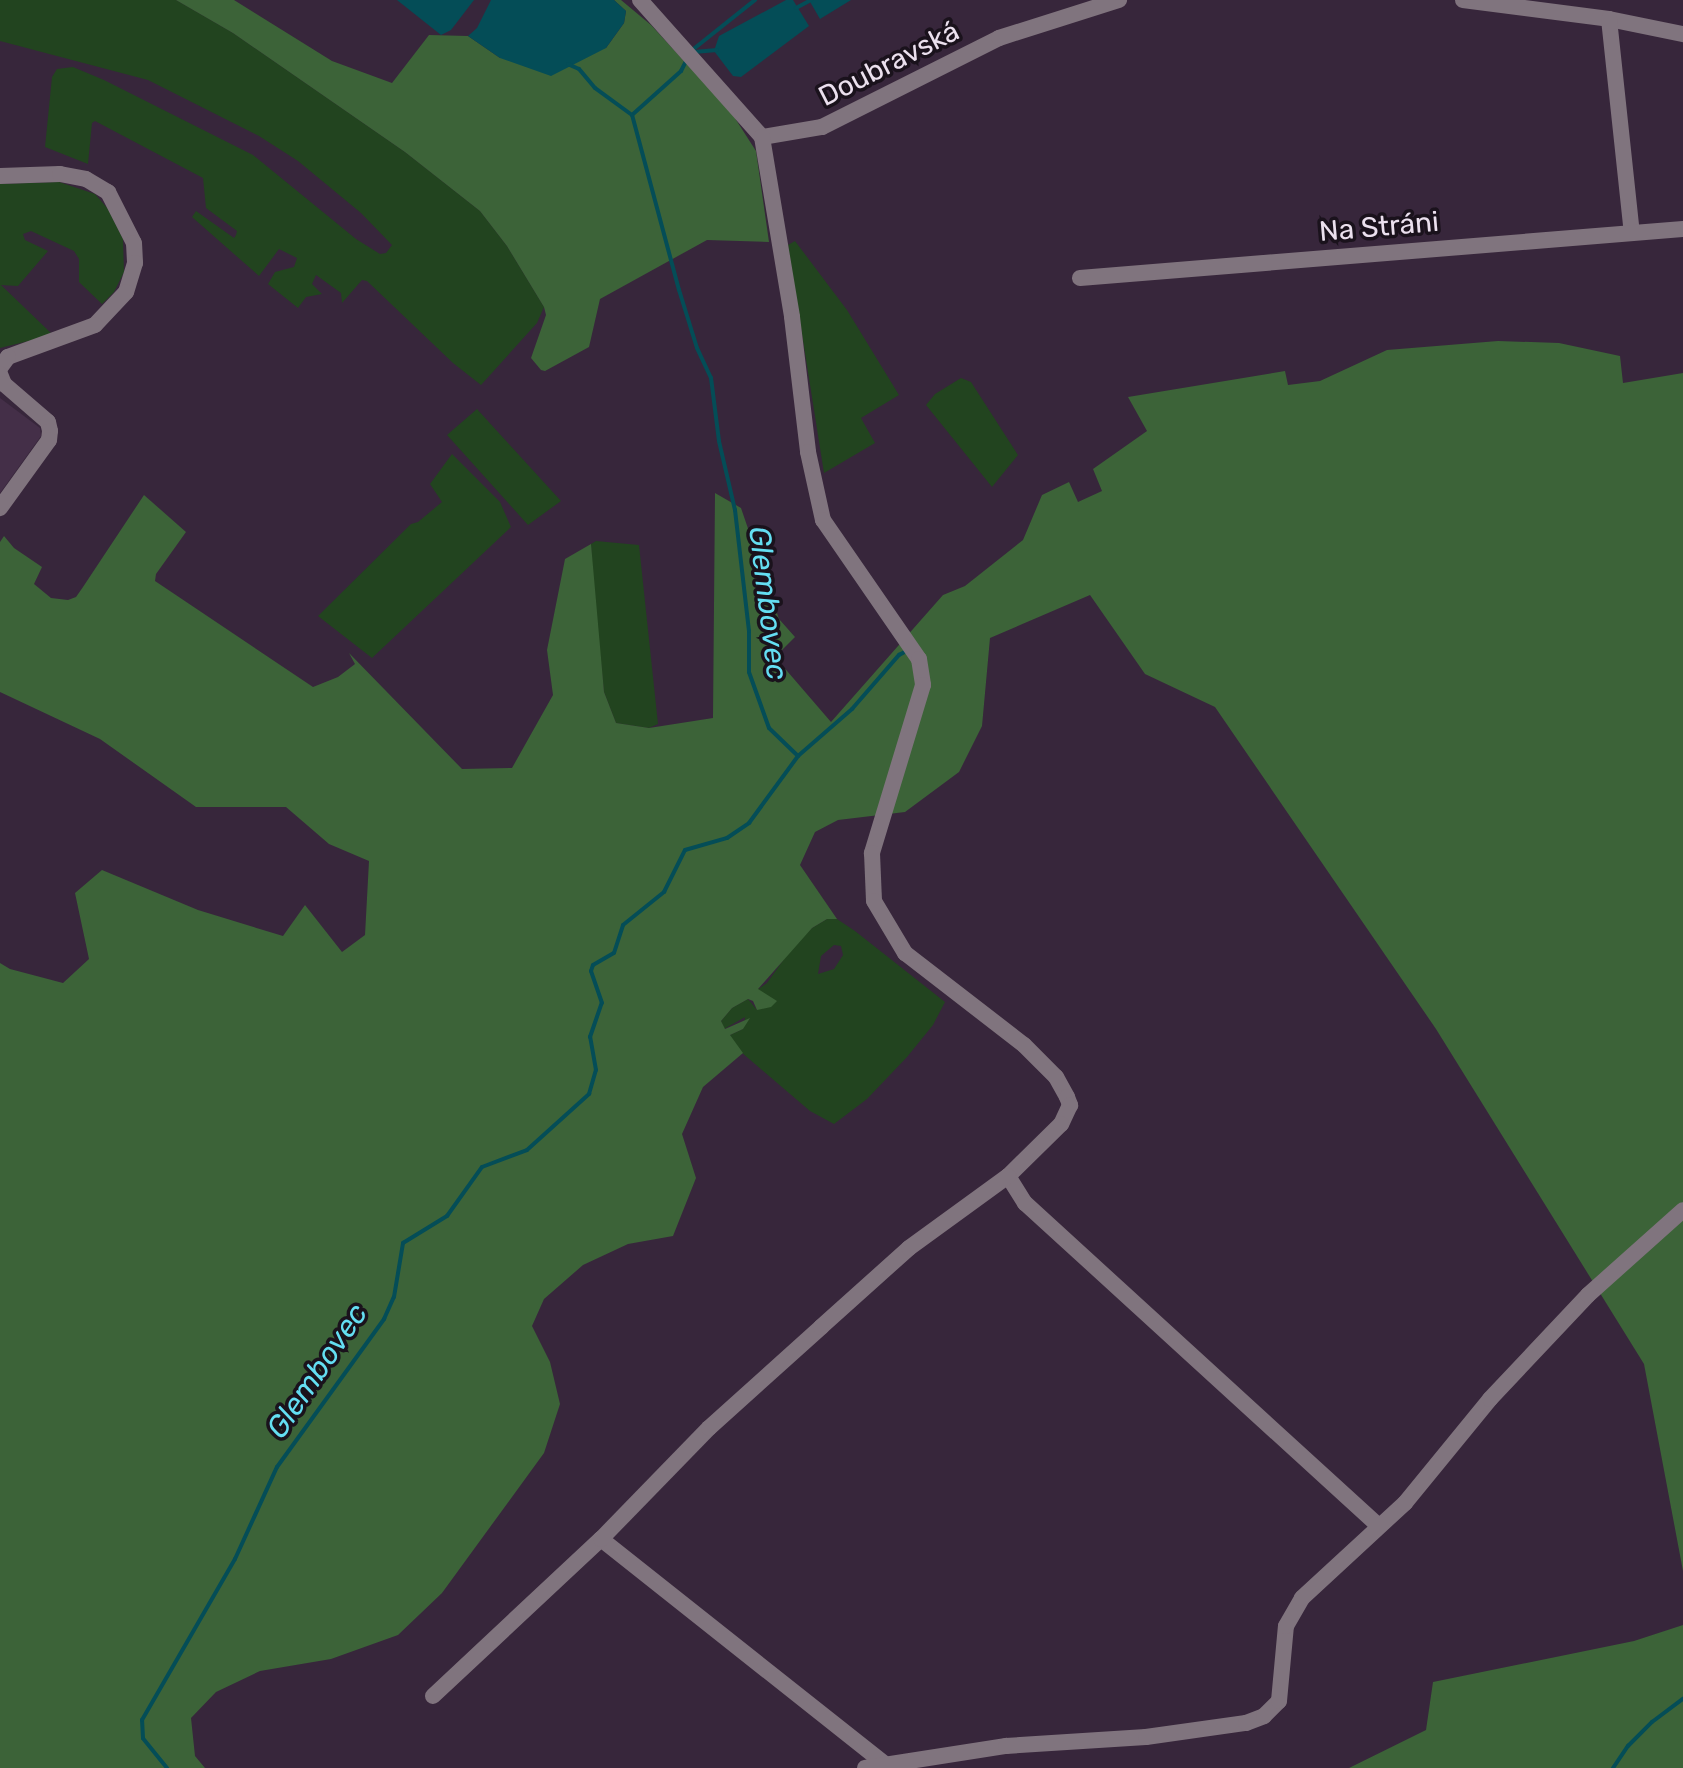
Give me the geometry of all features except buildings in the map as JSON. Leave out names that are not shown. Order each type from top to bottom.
[{"type":"street","points":[[433,1696],[601,1539],[709,1428],[909,1248],[1008,1176],[1061,1124],[1070,1105],[1056,1077],[1024,1045],[905,953],[874,901],[872,853],[923,685],[919,659],[823,520],[808,452],[792,317],[762,137],[640,0]]},
{"type":"street","name":"Doubravská","points":[[762,137],[822,127],[999,38],[1119,0]]},
{"type":"street","points":[[1463,0],[1609,19],[1683,34]]},
{"type":"street","points":[[1609,19],[1632,233]]},
{"type":"street","points":[[0,176],[60,174],[86,179],[108,192],[134,243],[135,263],[126,292],[95,325],[8,357],[0,368]]},
{"type":"street","name":"Na Stráni","points":[[1080,278],[1683,229]]},
{"type":"street","points":[[0,374],[4,384],[48,422],[50,431],[49,440],[0,508]]},
{"type":"street","points":[[1008,1176],[1025,1203],[1379,1526]]},
{"type":"street","points":[[865,1768],[1006,1746],[1146,1737],[1246,1723],[1264,1716],[1279,1701],[1286,1626],[1302,1598],[1405,1503],[1490,1399],[1588,1295],[1683,1210]]},
{"type":"street","points":[[601,1539],[896,1765]]},
{"type":"shaded area","points":[[0,0],[176,0],[233,33],[405,152],[480,211],[507,246],[544,307],[537,323],[481,385],[453,363],[367,281],[362,280],[342,303],[341,293],[316,275],[312,284],[322,294],[306,297],[298,308],[268,284],[275,272],[294,267],[297,258],[279,249],[259,276],[192,217],[196,211],[234,238],[236,235],[237,231],[206,208],[203,178],[95,121],[92,123],[88,164],[45,147],[52,77],[57,69],[73,67],[104,80],[253,155],[356,239],[380,254],[386,253],[392,245],[361,213],[298,161],[259,136],[148,80],[0,41]]},
{"type":"shaded area","points":[[176,0],[234,0],[332,61],[392,83],[429,35],[468,36],[500,58],[606,48],[624,23],[626,11],[614,0],[621,0],[651,25],[731,112],[756,151],[769,242],[707,240],[600,299],[589,347],[545,371],[541,370],[531,358],[546,315],[544,307],[507,246],[480,211],[405,152],[233,33]]},
{"type":"shaded area","points":[[397,0],[474,0],[451,30],[441,35]]},
{"type":"shaded area","points":[[491,0],[614,0],[626,11],[624,23],[606,48],[551,76],[500,58],[468,36],[477,28]]},
{"type":"shaded area","points":[[786,0],[793,0],[809,26],[741,77],[733,76],[714,51],[719,36]]},
{"type":"shaded area","points":[[809,0],[851,0],[820,19]]},
{"type":"shaded area","points":[[59,182],[95,194],[108,209],[123,239],[124,272],[114,292],[102,304],[79,282],[79,259],[74,251],[31,231],[23,234],[25,240],[48,251],[18,286],[1,285],[53,335],[0,348],[0,184]]},
{"type":"shaded area","points":[[795,241],[847,310],[899,395],[861,418],[875,443],[824,473],[788,245]]},
{"type":"shaded area","points":[[1498,341],[1559,343],[1620,356],[1623,383],[1683,373],[1683,1571],[1644,1364],[1436,1029],[1215,707],[1145,674],[1090,595],[990,638],[982,726],[959,772],[905,812],[838,820],[815,832],[800,865],[837,919],[827,919],[812,928],[758,989],[777,1001],[771,1007],[757,1010],[753,1001],[748,999],[732,1008],[721,1021],[725,1029],[750,1018],[743,1029],[730,1035],[743,1053],[703,1087],[682,1134],[696,1178],[673,1236],[628,1244],[583,1265],[544,1299],[532,1326],[550,1362],[560,1404],[544,1453],[442,1593],[398,1635],[331,1659],[260,1671],[216,1692],[191,1718],[195,1756],[205,1768],[0,1768],[0,963],[10,969],[63,983],[89,959],[75,893],[102,870],[198,910],[283,936],[305,905],[342,952],[365,935],[369,861],[329,844],[286,807],[196,807],[100,739],[0,692],[0,542],[4,536],[14,548],[42,567],[34,584],[51,598],[68,600],[76,597],[144,495],[186,532],[156,574],[155,581],[313,687],[338,677],[355,664],[349,653],[462,769],[512,768],[553,695],[547,650],[565,559],[591,544],[604,692],[616,723],[649,728],[713,718],[715,493],[741,508],[779,619],[795,637],[775,657],[831,722],[943,595],[965,586],[1023,540],[1042,495],[1069,482],[1078,502],[1102,491],[1093,469],[1147,431],[1128,397],[1285,371],[1288,385],[1320,381],[1387,350]]},
{"type":"shaded area","points":[[961,378],[971,382],[1018,455],[992,487],[926,405],[935,394]]},
{"type":"shaded area","points":[[0,398],[40,428],[41,436],[0,493]]},
{"type":"shaded area","points":[[477,409],[561,501],[528,525],[447,435]]},
{"type":"shaded area","points":[[452,454],[500,502],[511,527],[372,658],[318,616],[411,524],[418,522],[442,502],[430,484]]},
{"type":"shaded area","points":[[596,541],[639,545],[658,724],[649,728],[616,723],[604,692],[593,585],[591,544]]},
{"type":"shaded area","points":[[827,919],[837,919],[945,1002],[933,1025],[907,1057],[867,1099],[834,1124],[810,1111],[734,1046],[730,1035],[743,1029],[745,1017],[724,1029],[721,1021],[732,1008],[748,999],[757,1010],[762,994],[757,990],[767,983],[794,945]],"holes":[[[834,945],[841,946],[843,955],[834,969],[818,974],[821,956]]]},
{"type":"shaded area","points":[[1683,1625],[1683,1768],[1349,1768],[1426,1730],[1433,1682],[1634,1641]]},
{"type":"waterway","points":[[691,51],[755,0]]},
{"type":"waterway","points":[[796,8],[811,0]]},
{"type":"waterway","points":[[694,52],[717,50]]},
{"type":"waterway","points":[[632,115],[681,71],[687,59]]},
{"type":"waterway","name":"Glembovec","points":[[167,1768],[143,1738],[142,1720],[235,1559],[277,1467],[384,1319],[394,1297],[403,1243],[447,1216],[482,1167],[527,1150],[589,1094],[596,1070],[590,1037],[602,1003],[591,971],[593,965],[614,953],[623,925],[664,892],[685,850],[727,838],[749,823],[798,756],[769,728],[749,672],[749,631],[735,510],[719,441],[711,378],[697,348],[679,290],[632,115],[595,88],[579,69],[568,64]]},
{"type":"waterway","points":[[798,756],[852,709],[899,655],[908,650]]},
{"type":"waterway","points":[[1613,1768],[1628,1746],[1652,1722],[1683,1699]]}]
